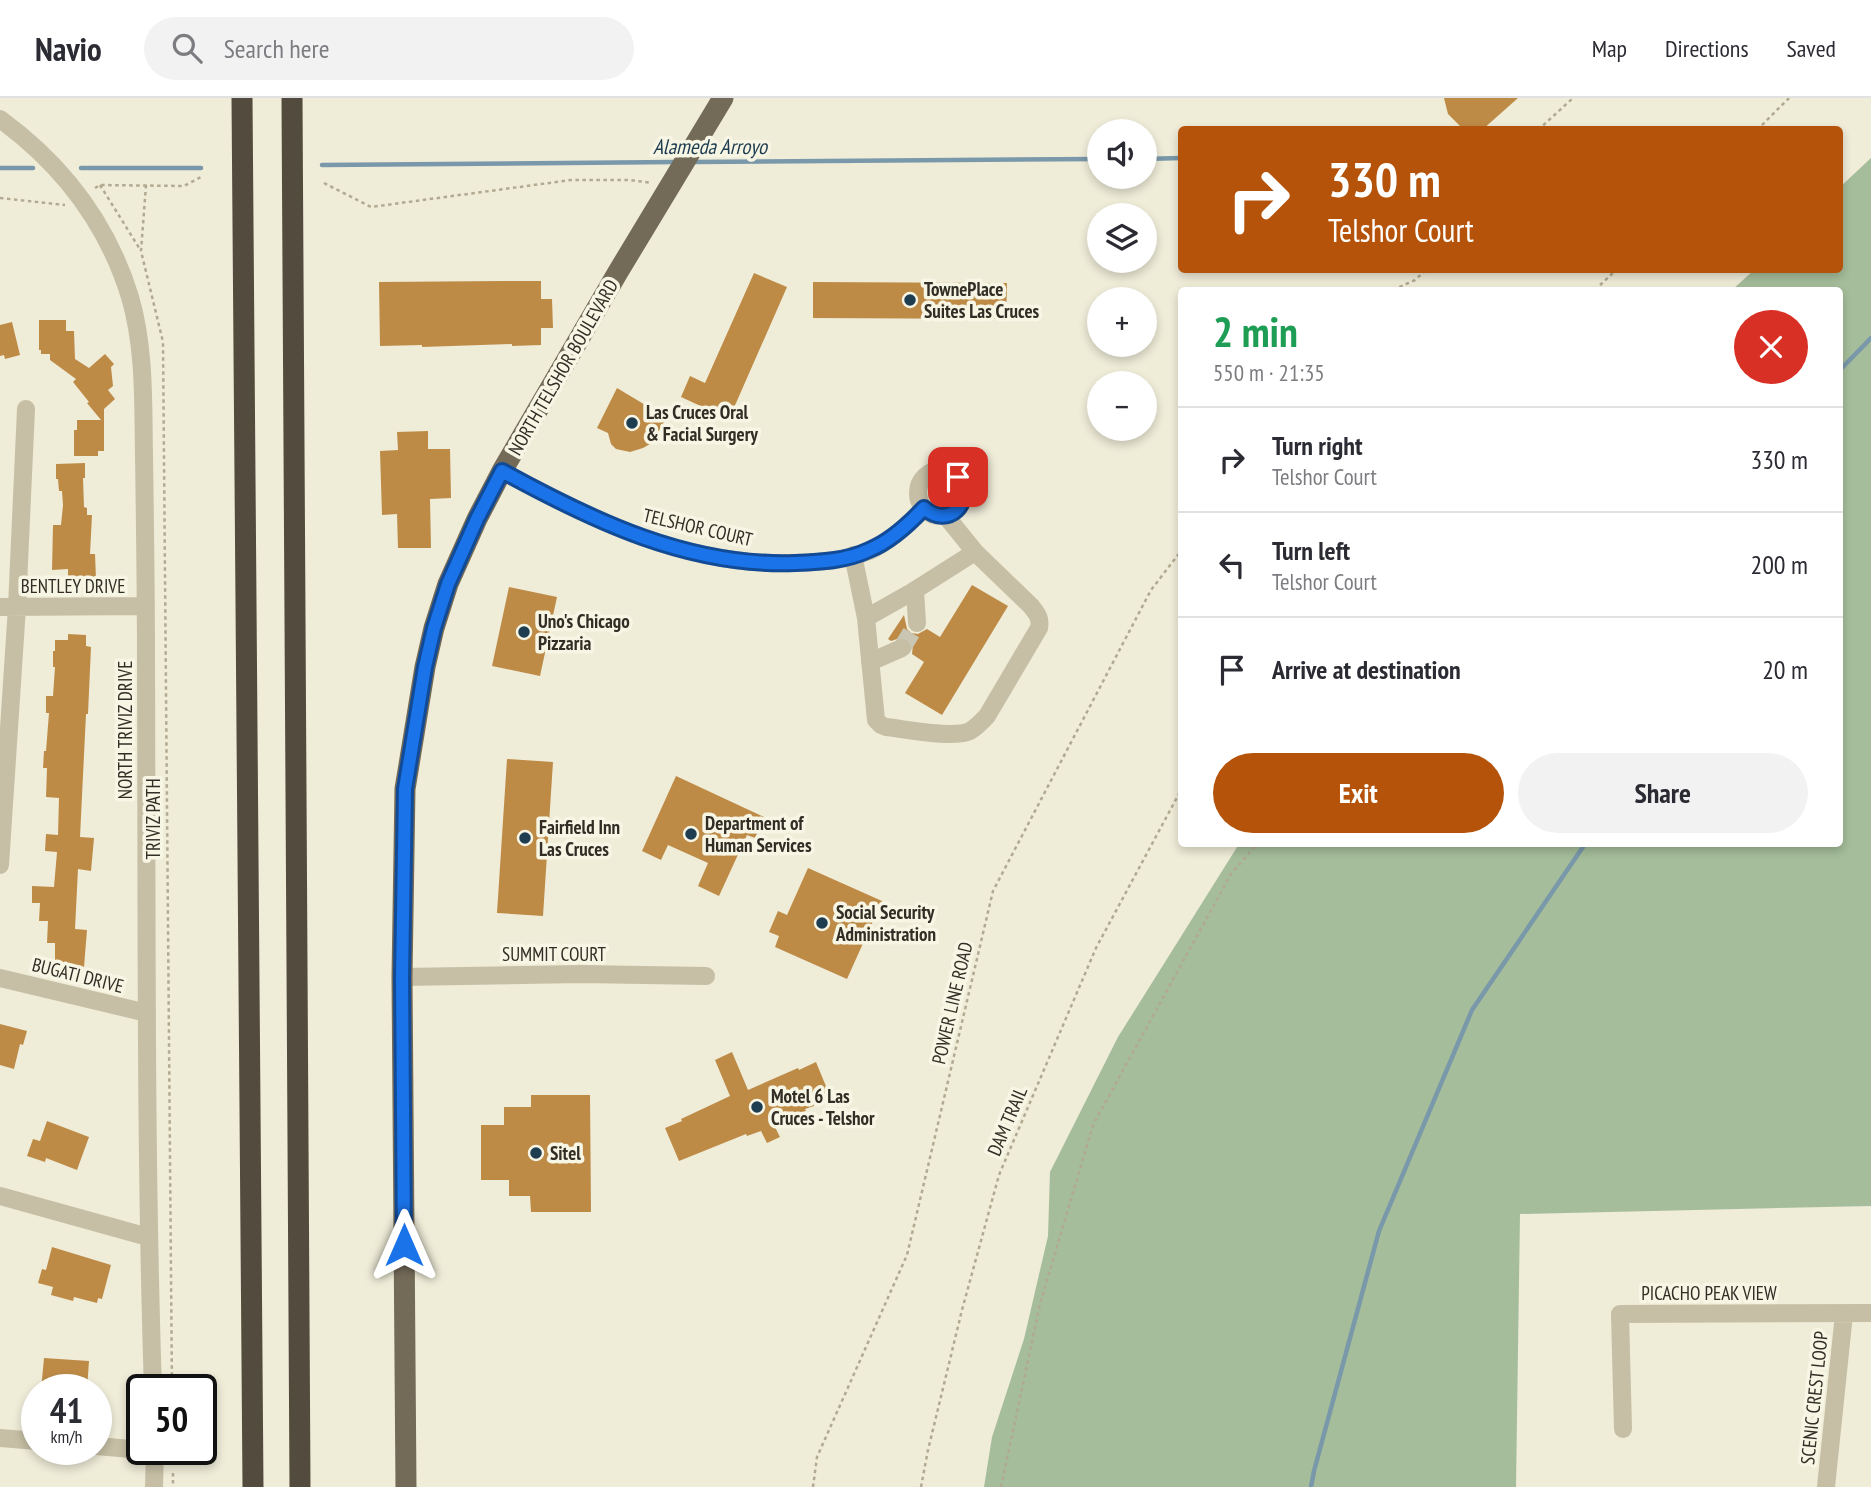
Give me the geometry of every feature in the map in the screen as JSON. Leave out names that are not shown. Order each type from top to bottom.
[{"type":"highway","points":[[292,98],[300,1487]]},
{"type":"highway","points":[[242,104],[253,1487]]},
{"type":"main road","name":"NORTH TELSHOR BOULEVARD","points":[[406,1487],[402,977],[405,789],[425,667],[448,584],[502,471],[723,98]]},
{"type":"street","name":"NORTH TRIVIZ DRIVE","points":[[0,119],[53,163],[80,196],[104,233],[121,271],[138,328],[146,606],[148,1237],[152,1374]]},
{"type":"street","points":[[0,865],[8,607],[26,409]]},
{"type":"street","name":"TELSHOR COURT","points":[[502,471],[563,504],[670,546],[723,559],[769,564],[827,562],[870,550],[909,525],[924,508]]},
{"type":"street","points":[[936,471],[952,473],[958,477],[964,491],[964,499],[957,510],[946,516],[934,515],[924,508],[918,494],[923,479],[936,471]]},
{"type":"street","points":[[853,555],[866,618],[876,720],[881,725],[955,735],[971,730],[987,716],[1040,622],[1031,606],[975,552],[946,516]]},
{"type":"street","points":[[866,618],[975,552]]},
{"type":"street","points":[[915,590],[917,623]]},
{"type":"street","name":"BENTLEY DRIVE","points":[[8,607],[146,606]]},
{"type":"street","points":[[870,662],[902,648]]},
{"type":"street","name":"SUMMIT COURT","points":[[402,977],[582,974],[706,976]]},
{"type":"street","name":"BUGATI DRIVE","points":[[0,978],[147,1013]]},
{"type":"street","points":[[0,1196],[148,1237]]},
{"type":"street","name":"PICACHO PEAK VIEW","points":[[1623,1429],[1620,1314],[1871,1314]]},
{"type":"street","name":"SCENIC CREST LOOP","points":[[1826,1487],[1844,1314]]},
{"type":"street","points":[[0,1438],[21,1440]]},
{"type":"street","points":[[154,1487],[155,1465]]},
{"type":"path","points":[[1542,126],[1573,98]]},
{"type":"path","points":[[1762,126],[1789,98]]},
{"type":"path","name":"TRIVIZ PATH","points":[[172,1374],[163,342],[141,251],[146,185],[184,186],[201,177]]},
{"type":"path","points":[[324,183],[371,207],[571,180],[631,180],[671,185]]},
{"type":"path","name":"TRIVIZ PATH","points":[[100,185],[141,251]]},
{"type":"path","points":[[1400,287],[1423,273]]},
{"type":"path","points":[[1598,287],[1613,273]]},
{"type":"path","name":"POWER LINE ROAD","points":[[813,1487],[817,1457],[907,1255],[993,891],[1152,590],[1178,555]]},
{"type":"path","name":"DAM TRAIL","points":[[921,1487],[962,1310],[999,1175],[1096,948],[1178,796]]},
{"type":"path","points":[[1001,1487],[1040,1304],[1093,1125],[1231,874],[1254,847]]},
{"type":"green space","points":[[1871,158],[1871,1206],[1520,1214],[1516,1487],[984,1487],[992,1437],[1024,1339],[1048,1236],[1050,1172],[1118,1037],[1237,847],[1843,847],[1843,287],[1735,287],[1751,273],[1843,273],[1843,184]]},
{"type":"building","points":[[1444,98],[1518,98],[1486,126],[1460,126],[1448,114]]},
{"type":"building","points":[[754,273],[787,287],[729,419],[681,397],[690,376],[705,383]]},
{"type":"building","points":[[541,281],[541,299],[552,299],[553,328],[541,328],[541,345],[380,346],[379,282]]},
{"type":"building","name":"TownePlace Suites Las Cruces","points":[[813,282],[1007,283],[1006,319],[813,318]]},
{"type":"building","points":[[39,320],[66,320],[66,331],[74,331],[75,359],[89,368],[105,354],[114,364],[111,367],[113,386],[108,390],[115,399],[104,409],[104,451],[98,451],[98,456],[74,456],[74,430],[77,430],[77,420],[101,420],[73,382],[76,379],[50,360],[50,354],[41,354]]},
{"type":"building","points":[[12,322],[20,355],[5,359],[4,355],[0,356],[0,325]]},
{"type":"building","name":"Las Cruces Oral & Facial Surgery","points":[[617,388],[667,418],[650,444],[643,448],[630,452],[616,449],[611,444],[608,433],[597,428]]},
{"type":"building","points":[[428,431],[428,449],[450,449],[451,498],[430,499],[431,548],[398,548],[397,514],[382,515],[380,451],[398,450],[397,432]]},
{"type":"building","points":[[85,463],[84,507],[87,508],[87,515],[92,515],[90,554],[95,554],[96,579],[68,580],[68,569],[52,570],[53,525],[61,525],[63,505],[62,491],[59,491],[56,479],[56,464]]},
{"type":"building","points":[[972,585],[1008,606],[942,715],[905,693],[924,662],[912,654],[913,644],[903,637],[891,641],[888,639],[904,615],[907,629],[911,633],[918,634],[927,629],[940,637]]},
{"type":"building","name":"Uno's Chicago Pizzaria","points":[[509,587],[557,597],[540,676],[492,666]]},
{"type":"building","points":[[68,634],[86,635],[86,646],[91,647],[80,837],[94,838],[91,871],[78,869],[75,929],[87,930],[84,967],[55,965],[55,943],[47,943],[48,921],[39,921],[40,903],[32,903],[32,886],[54,887],[57,852],[45,851],[46,834],[58,835],[59,798],[46,797],[47,768],[43,768],[49,713],[46,713],[46,696],[53,696],[55,640],[68,640]]},
{"type":"building","name":"Fairfield Inn Las Cruces","points":[[507,759],[553,762],[543,916],[497,913]]},
{"type":"building","name":"Department of Human Services","points":[[676,776],[764,817],[755,838],[747,835],[719,896],[698,886],[708,863],[668,845],[661,860],[642,851]]},
{"type":"building","name":"Social Security Administration","points":[[808,868],[882,901],[847,979],[775,947],[779,936],[769,932],[778,911],[787,915]]},
{"type":"building","points":[[0,1024],[27,1031],[23,1045],[20,1044],[14,1069],[0,1065]]},
{"type":"building","name":"Motel 6 Las Cruces - Telshor","points":[[732,1052],[748,1090],[816,1062],[830,1096],[813,1103],[814,1106],[805,1109],[806,1111],[774,1125],[780,1137],[767,1143],[761,1131],[747,1136],[746,1134],[679,1161],[665,1128],[730,1096],[715,1060]]},
{"type":"building","name":"Sitel","points":[[531,1095],[590,1095],[591,1212],[531,1212],[530,1196],[509,1196],[509,1180],[481,1180],[481,1125],[504,1125],[504,1107],[531,1107]]},
{"type":"building","points":[[47,1121],[89,1137],[77,1170],[46,1158],[45,1162],[27,1156],[33,1139],[40,1141]]},
{"type":"building","points":[[52,1247],[111,1265],[102,1299],[98,1298],[97,1303],[74,1297],[73,1301],[51,1295],[53,1287],[38,1283],[42,1269],[46,1270]]},
{"type":"building","points":[[44,1358],[89,1361],[88,1374],[42,1374]]},
{"type":"waterway","name":"Alameda Arroyo","points":[[1157,159],[1178,158]]},
{"type":"waterway","name":"Alameda Arroyo","points":[[694,162],[1087,159]]},
{"type":"waterway","name":"Alameda Arroyo","points":[[322,165],[675,162]]},
{"type":"waterway","name":"Alameda Arroyo","points":[[0,168],[33,168]]},
{"type":"waterway","name":"Alameda Arroyo","points":[[81,168],[201,168]]},
{"type":"waterway","name":"Alameda Arroyo","points":[[1843,367],[1871,338]]},
{"type":"waterway","points":[[1311,1487],[1379,1231],[1472,1010],[1583,847]]},
{"type":"tunnel","points":[[902,648],[917,623]]},
{"type":"place","name":"TownePlace Suites Las Cruces","points":[[910,300]]},
{"type":"place","name":"Las Cruces Oral & Facial Surgery","points":[[632,423]]},
{"type":"place","name":"Uno's Chicago Pizzaria","points":[[524,632]]},
{"type":"place","name":"Department of Human Services","points":[[691,834]]},
{"type":"place","name":"Fairfield Inn Las Cruces","points":[[525,838]]},
{"type":"place","name":"Social Security Administration","points":[[822,923]]},
{"type":"place","name":"Motel 6 Las Cruces - Telshor","points":[[757,1107]]},
{"type":"place","name":"Sitel","points":[[536,1153]]},
{"type":"route","points":[[404,1245],[402,977],[405,789],[434,628],[448,584],[502,471],[563,504],[617,528],[670,546],[723,559],[769,564],[827,562],[853,555],[870,550],[909,525],[924,508],[934,515],[952,514],[964,499],[964,491],[958,477]]}]
